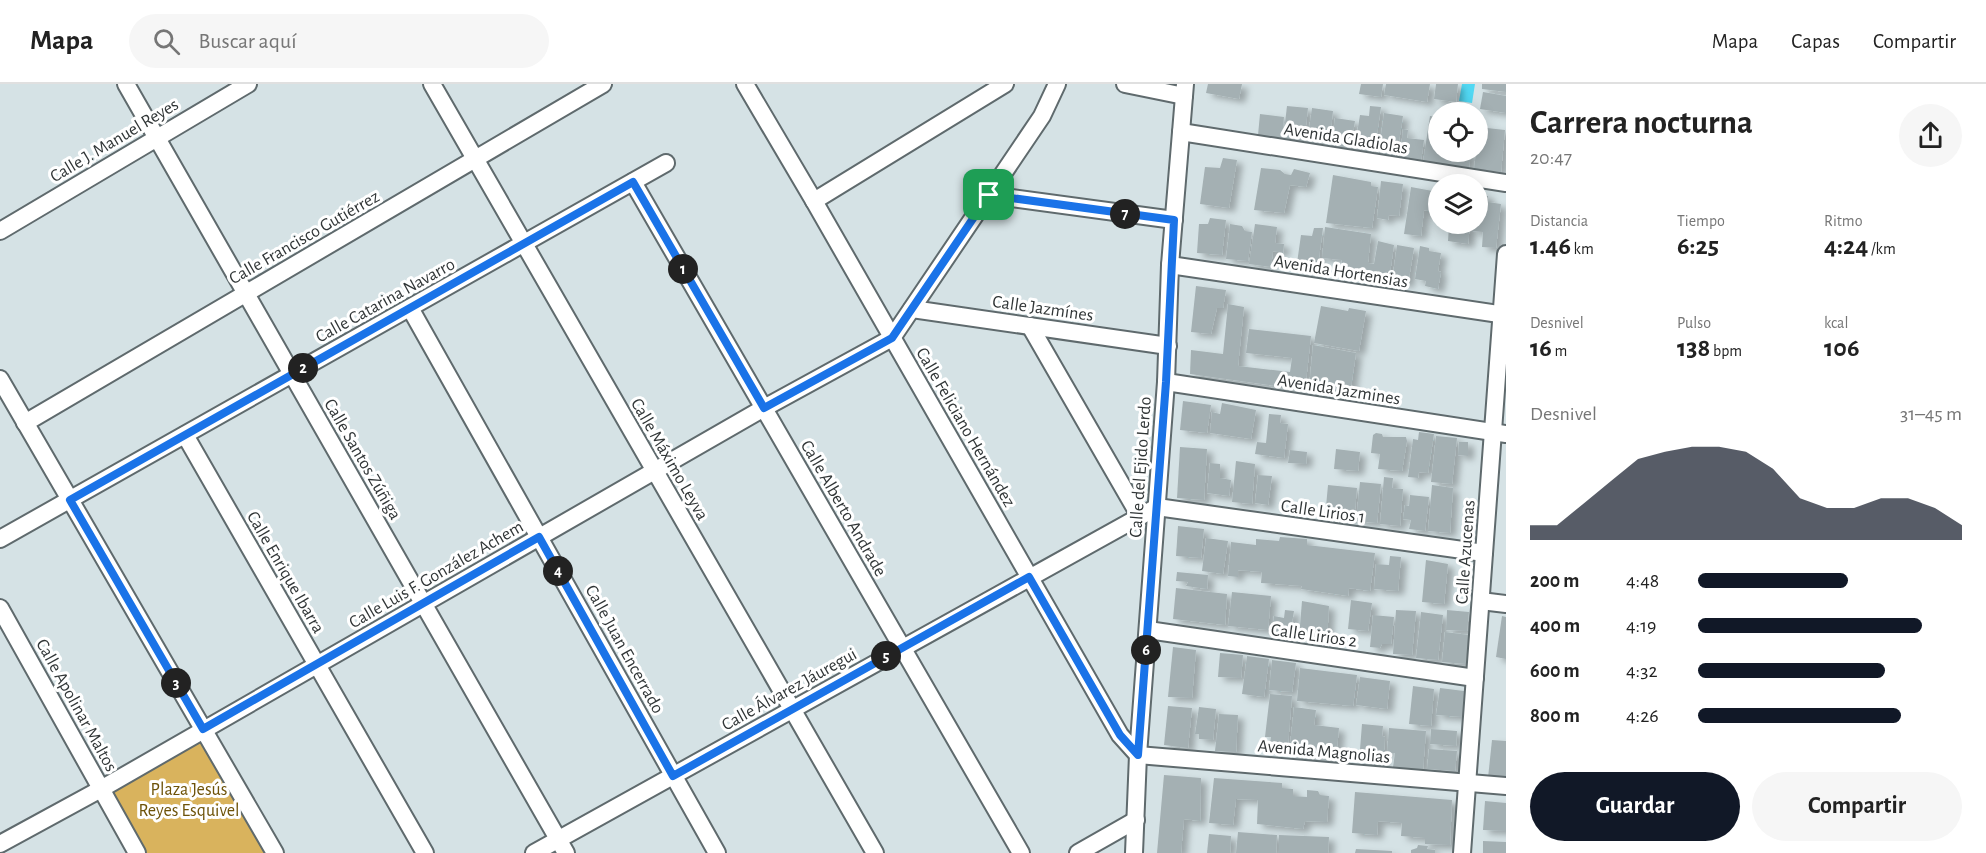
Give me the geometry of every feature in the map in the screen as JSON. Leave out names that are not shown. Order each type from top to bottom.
[{"type":"street","name":"Calle Santos Zúñiga","points":[[126,84],[562,846]]},
{"type":"street","name":"Calle J. Manuel Reyes","points":[[0,231],[248,84]]},
{"type":"street","name":"Calle Máximo Leyva","points":[[432,84],[875,853]]},
{"type":"street","name":"Calle Francisco Gutiérrez","points":[[25,423],[603,84]]},
{"type":"street","name":"Calle Feliciano Hernández","points":[[745,84],[1120,735],[1138,755]]},
{"type":"street","points":[[814,201],[1005,84]]},
{"type":"street","points":[[892,338],[1042,116],[1057,84]]},
{"type":"street","points":[[1125,84],[1184,90]]},
{"type":"street","name":"Calle del Ejido Lerdo","points":[[1134,853],[1138,755],[1166,382],[1170,265],[1184,90]]},
{"type":"street","name":"Avenida Gladiolas","points":[[1181,132],[1506,183]]},
{"type":"street","name":"Calle Catarina Navarro","points":[[0,539],[666,164]]},
{"type":"street","name":"Calle Alberto Andrade","points":[[633,182],[1021,853]]},
{"type":"street","points":[[989,195],[1174,220]]},
{"type":"street","name":"Calle Azucenas","points":[[1462,853],[1484,553],[1500,433],[1506,254]]},
{"type":"street","name":"Avenida Hortensias","points":[[1170,265],[1504,315]]},
{"type":"street","name":"Calle Juan Encerrado","points":[[410,308],[717,853]]},
{"type":"street","name":"Calle Jazmínes","points":[[912,309],[1168,346]]},
{"type":"street","points":[[1030,326],[1139,515]]},
{"type":"street","name":"Calle Luis F. González Achem","points":[[0,844],[101,789],[764,408],[892,338]]},
{"type":"street","points":[[0,380],[275,853]]},
{"type":"street","name":"Avenida Jazmines","points":[[1166,382],[1500,433]]},
{"type":"street","name":"Calle Enrique Ibarra","points":[[185,435],[424,853]]},
{"type":"street","name":"Calle Álvarez Jáuregui","points":[[534,853],[562,846],[673,776],[1157,507]]},
{"type":"street","name":"Calle Lirios 1","points":[[1157,507],[1484,553]]},
{"type":"street","points":[[1481,601],[1506,604]]},
{"type":"street","name":"Calle Apolinar Maltos","points":[[0,608],[137,853]]},
{"type":"street","name":"Calle Lirios 2","points":[[1148,630],[1475,678]]},
{"type":"street","name":"Avenida Magnolias","points":[[1138,755],[1506,786]]},
{"type":"street","points":[[1078,853],[1136,820]]},
{"type":"green space","name":"Plaza Jesús Reyes Esquivel","points":[[209,728],[279,853],[137,853],[100,787]]},
{"type":"water","points":[[1462,84],[1475,84],[1472,102],[1459,101]]},
{"type":"building","points":[[1208,84],[1242,84],[1239,99],[1206,93]]},
{"type":"building","points":[[1361,84],[1383,84],[1381,97],[1359,94]]},
{"type":"building","points":[[1386,84],[1430,84],[1427,102],[1384,95]]},
{"type":"building","points":[[1436,84],[1458,84],[1456,102],[1434,99]]},
{"type":"building","points":[[1482,84],[1506,84],[1506,92],[1482,89]]},
{"type":"building","points":[[1483,92],[1506,96],[1506,113],[1488,110],[1488,102],[1481,102]]},
{"type":"building","points":[[1287,106],[1308,108],[1304,143],[1283,140]]},
{"type":"building","points":[[1370,106],[1381,107],[1374,155],[1354,152],[1360,115],[1369,116]]},
{"type":"building","points":[[1312,108],[1333,111],[1330,137],[1321,136],[1319,144],[1307,142]]},
{"type":"building","points":[[1384,113],[1403,116],[1396,160],[1378,157]]},
{"type":"building","points":[[1260,114],[1284,117],[1282,138],[1258,135]]},
{"type":"building","points":[[1335,118],[1355,121],[1350,151],[1331,148]]},
{"type":"building","points":[[1488,128],[1505,130],[1501,172],[1474,169],[1475,162],[1488,162]]},
{"type":"building","points":[[1403,129],[1408,130],[1407,138],[1424,140],[1421,161],[1400,158]]},
{"type":"building","points":[[1428,129],[1428,162],[1470,162],[1469,168],[1423,162]]},
{"type":"building","points":[[1223,158],[1237,160],[1229,208],[1200,204],[1205,167],[1220,168]]},
{"type":"building","points":[[1261,168],[1280,170],[1291,175],[1294,169],[1310,173],[1306,187],[1290,185],[1284,213],[1254,210]]},
{"type":"building","points":[[1333,175],[1371,182],[1371,186],[1378,187],[1372,228],[1326,223]]},
{"type":"building","points":[[1381,181],[1403,184],[1399,216],[1389,215],[1388,220],[1377,218]]},
{"type":"building","points":[[1411,187],[1428,190],[1428,211],[1424,210],[1421,236],[1404,234]]},
{"type":"building","points":[[1488,202],[1501,204],[1496,248],[1482,247],[1483,234],[1488,234]]},
{"type":"building","points":[[1210,218],[1226,220],[1222,255],[1197,253],[1199,224],[1208,224]]},
{"type":"building","points":[[1230,224],[1242,226],[1245,231],[1252,232],[1248,261],[1226,259]]},
{"type":"building","points":[[1255,224],[1277,227],[1275,243],[1284,244],[1283,253],[1273,251],[1271,267],[1249,264]]},
{"type":"building","points":[[1325,227],[1371,234],[1368,263],[1374,264],[1378,241],[1394,245],[1389,280],[1340,275],[1342,260],[1322,258]]},
{"type":"building","points":[[1314,228],[1323,228],[1317,273],[1296,270],[1301,235],[1312,236]]},
{"type":"building","points":[[1448,234],[1469,234],[1468,244],[1448,241]]},
{"type":"building","points":[[1397,245],[1414,248],[1408,284],[1392,281]]},
{"type":"building","points":[[1420,246],[1429,248],[1429,251],[1441,253],[1438,289],[1425,286],[1426,281],[1415,279]]},
{"type":"building","points":[[1196,286],[1226,290],[1223,308],[1217,308],[1211,334],[1191,332]]},
{"type":"building","points":[[1228,304],[1244,307],[1238,366],[1290,372],[1292,358],[1246,353],[1249,329],[1311,336],[1305,390],[1190,374],[1191,350],[1223,354]]},
{"type":"building","points":[[1321,306],[1348,311],[1349,308],[1366,311],[1359,351],[1314,343]]},
{"type":"building","points":[[1313,345],[1356,353],[1350,394],[1309,388]]},
{"type":"building","points":[[1183,401],[1211,405],[1207,433],[1180,430]]},
{"type":"building","points":[[1222,403],[1256,410],[1251,439],[1210,433],[1212,412],[1220,414]]},
{"type":"building","points":[[1269,414],[1281,415],[1280,423],[1288,424],[1284,458],[1255,454],[1257,442],[1266,443]]},
{"type":"building","points":[[1419,432],[1434,434],[1428,473],[1419,472],[1418,478],[1408,477],[1413,439],[1418,440]]},
{"type":"building","points":[[1382,434],[1383,437],[1406,437],[1402,471],[1378,469],[1380,454],[1371,453],[1373,435]]},
{"type":"building","points":[[1436,436],[1457,438],[1452,484],[1431,482]]},
{"type":"building","points":[[1459,442],[1468,442],[1468,456],[1458,455]]},
{"type":"building","points":[[1180,447],[1207,449],[1204,500],[1177,498]]},
{"type":"building","points":[[1336,449],[1360,452],[1358,471],[1334,469]]},
{"type":"building","points":[[1290,450],[1307,452],[1306,464],[1288,463]]},
{"type":"building","points":[[1236,461],[1255,464],[1252,504],[1232,502]]},
{"type":"building","points":[[1210,463],[1220,464],[1220,478],[1231,480],[1229,496],[1207,493]]},
{"type":"building","points":[[1258,475],[1272,476],[1268,505],[1255,503]]},
{"type":"building","points":[[1384,477],[1393,478],[1392,488],[1403,489],[1400,526],[1380,524]]},
{"type":"building","points":[[1360,482],[1381,484],[1377,523],[1356,521]]},
{"type":"building","points":[[1328,485],[1357,488],[1354,520],[1325,517]]},
{"type":"building","points":[[1432,485],[1453,488],[1450,533],[1428,531]]},
{"type":"building","points":[[1410,495],[1429,497],[1425,531],[1409,529],[1411,520],[1403,519],[1405,505],[1409,506]]},
{"type":"building","points":[[1178,526],[1204,529],[1201,558],[1176,556]]},
{"type":"building","points":[[1280,537],[1307,539],[1307,545],[1375,553],[1370,591],[1349,588],[1348,596],[1301,589],[1302,586],[1261,583],[1262,572],[1238,570],[1238,577],[1228,576],[1231,542],[1256,545],[1256,539],[1279,541]]},
{"type":"building","points":[[1206,538],[1228,541],[1223,574],[1202,571]]},
{"type":"building","points":[[1390,556],[1401,557],[1398,591],[1374,589],[1376,564],[1389,565]]},
{"type":"building","points":[[1426,560],[1448,564],[1444,604],[1422,602]]},
{"type":"building","points":[[1177,572],[1208,575],[1207,589],[1186,586],[1188,582],[1176,581]]},
{"type":"building","points":[[1176,588],[1227,594],[1225,625],[1173,619]]},
{"type":"building","points":[[1232,592],[1271,596],[1268,630],[1228,626]]},
{"type":"building","points":[[1351,600],[1372,603],[1368,631],[1348,629]]},
{"type":"building","points":[[1302,601],[1329,606],[1327,640],[1299,638]]},
{"type":"building","points":[[1285,610],[1294,611],[1290,635],[1272,632],[1274,616],[1284,618]]},
{"type":"building","points":[[1396,610],[1416,611],[1412,655],[1393,654]]},
{"type":"building","points":[[1447,610],[1469,612],[1467,631],[1446,630]]},
{"type":"building","points":[[1421,612],[1443,615],[1438,660],[1416,658]]},
{"type":"building","points":[[1373,615],[1394,617],[1391,644],[1382,644],[1380,648],[1370,647]]},
{"type":"building","points":[[1502,616],[1506,617],[1506,659],[1496,657]]},
{"type":"building","points":[[1445,632],[1469,635],[1466,664],[1442,662]]},
{"type":"building","points":[[1173,647],[1196,650],[1192,698],[1168,697]]},
{"type":"building","points":[[1220,653],[1243,655],[1241,678],[1218,677]]},
{"type":"building","points":[[1247,656],[1269,659],[1264,697],[1242,694]]},
{"type":"building","points":[[1272,660],[1296,663],[1292,692],[1269,690]]},
{"type":"building","points":[[1300,668],[1357,675],[1353,706],[1297,701]]},
{"type":"building","points":[[1360,677],[1390,681],[1387,709],[1356,705]]},
{"type":"building","points":[[1413,686],[1434,689],[1431,726],[1409,724]]},
{"type":"building","points":[[1440,688],[1464,691],[1463,717],[1436,715]]},
{"type":"building","points":[[1270,694],[1292,696],[1288,745],[1270,743],[1271,737],[1265,737]]},
{"type":"building","points":[[1168,706],[1192,708],[1188,748],[1164,745]]},
{"type":"building","points":[[1199,707],[1216,709],[1213,740],[1199,739],[1199,734],[1195,734]]},
{"type":"building","points":[[1294,707],[1316,710],[1314,725],[1339,728],[1336,759],[1289,755]]},
{"type":"building","points":[[1219,714],[1238,715],[1236,752],[1215,751]]},
{"type":"building","points":[[1362,724],[1383,726],[1382,736],[1385,737],[1383,764],[1359,762]]},
{"type":"building","points":[[1389,728],[1426,731],[1423,770],[1393,767],[1395,753],[1387,753]]},
{"type":"building","points":[[1431,729],[1457,731],[1456,746],[1430,744]]},
{"type":"building","points":[[1492,740],[1506,741],[1506,780],[1488,778]]},
{"type":"building","points":[[1429,749],[1457,751],[1455,771],[1427,769]]},
{"type":"building","points":[[1164,775],[1201,778],[1200,821],[1184,819],[1181,853],[1157,853]]},
{"type":"building","points":[[1214,778],[1282,783],[1282,788],[1293,789],[1293,796],[1307,797],[1307,790],[1318,791],[1320,795],[1329,796],[1327,822],[1305,821],[1303,829],[1257,824],[1258,800],[1236,799],[1233,825],[1209,823]]},
{"type":"building","points":[[1355,792],[1452,800],[1450,845],[1425,844],[1425,838],[1401,836],[1402,823],[1378,821],[1377,835],[1352,833]]},
{"type":"building","points":[[1485,801],[1506,803],[1506,831],[1483,830]]},
{"type":"building","points":[[1238,832],[1277,835],[1276,853],[1236,853]]},
{"type":"building","points":[[1209,834],[1231,836],[1230,853],[1207,853]]},
{"type":"building","points":[[1279,835],[1329,837],[1328,853],[1279,853]]},
{"type":"building","points":[[1483,841],[1506,842],[1506,853],[1483,853]]},
{"type":"building","points":[[1418,845],[1428,846],[1427,849],[1435,850],[1435,853],[1411,853],[1411,850],[1417,848]]},
{"type":"building","points":[[1356,849],[1392,851],[1392,853],[1355,853]]},
{"type":"route","points":[[633,182],[764,408],[892,338],[989,195],[1174,220],[1166,382],[1138,755],[1120,735],[1029,577],[673,776],[539,537],[203,729],[70,500],[633,182]]}]
